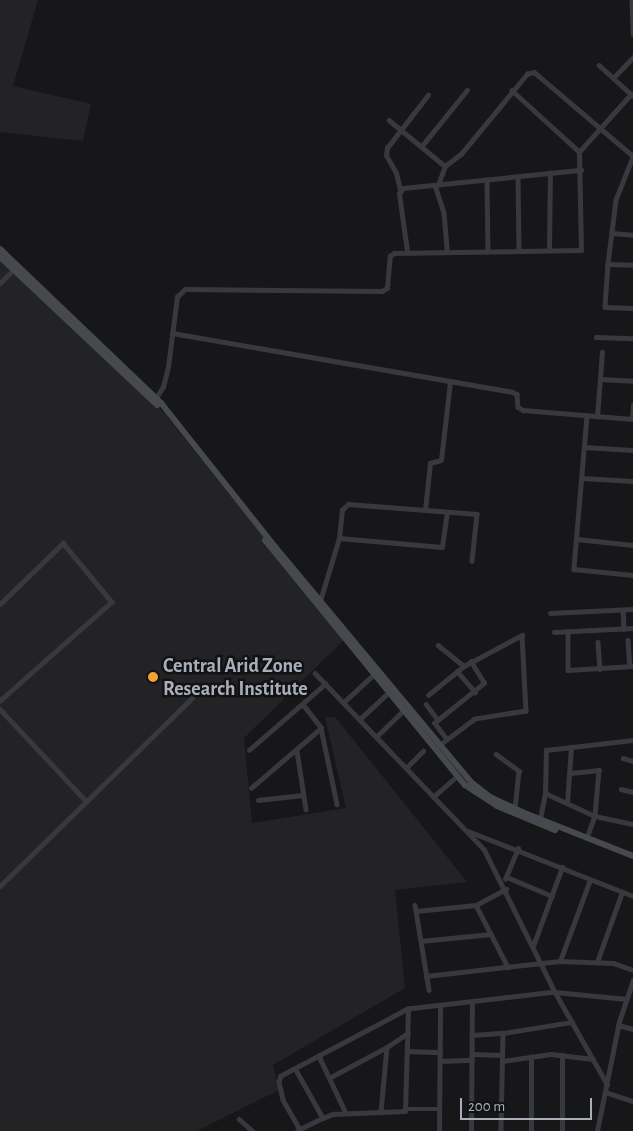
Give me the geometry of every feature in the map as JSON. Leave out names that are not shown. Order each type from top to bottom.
[{"type":"main road","points":[[0,249],[15,268],[162,409],[373,675],[390,691],[403,711],[457,776],[475,793],[497,806],[633,861]]},
{"type":"main road","points":[[0,257],[15,268],[156,398],[390,691],[477,788],[515,809],[633,856]]},
{"type":"street","points":[[632,0],[633,34]]},
{"type":"street","points":[[613,78],[633,57]]},
{"type":"street","points":[[579,152],[632,95],[598,65]]},
{"type":"street","points":[[447,251],[444,213],[437,185],[445,166],[461,154],[527,74],[539,73],[633,156],[619,190],[608,264],[604,307],[633,308]]},
{"type":"street","points":[[421,146],[466,90]]},
{"type":"street","points":[[156,398],[164,380],[177,297],[185,288],[384,291],[387,286],[390,256],[408,251],[581,250],[581,170],[579,152],[512,91]]},
{"type":"street","points":[[408,251],[400,190],[396,173],[386,156],[400,129],[428,95]]},
{"type":"street","points":[[389,120],[445,166]]},
{"type":"street","points":[[400,190],[581,170]]},
{"type":"street","points":[[549,250],[550,174]]},
{"type":"street","points":[[518,177],[518,250]]},
{"type":"street","points":[[487,180],[488,250]]},
{"type":"street","points":[[612,233],[633,235]]},
{"type":"street","points":[[608,264],[633,265]]},
{"type":"street","points":[[0,283],[15,268]]},
{"type":"street","points":[[172,333],[515,393],[518,407],[523,410],[632,419],[633,405]]},
{"type":"street","points":[[596,338],[633,338]]},
{"type":"street","points":[[597,417],[602,352]]},
{"type":"street","points":[[600,379],[633,381]]},
{"type":"street","points":[[425,510],[430,463],[441,460],[450,382]]},
{"type":"street","points":[[586,416],[574,569],[633,575]]},
{"type":"street","points":[[584,447],[633,450]]},
{"type":"street","points":[[582,478],[633,481]]},
{"type":"street","points":[[320,601],[339,538],[345,505],[478,514],[472,562]]},
{"type":"street","points":[[339,538],[442,547],[447,512]]},
{"type":"street","points":[[577,539],[633,545]]},
{"type":"street","points":[[0,604],[63,543],[112,602],[0,701]]},
{"type":"street","points":[[550,613],[633,609]]},
{"type":"street","points":[[623,610],[624,629]]},
{"type":"street","points":[[554,632],[633,628]]},
{"type":"street","points":[[568,631],[568,670],[632,666],[628,640]]},
{"type":"street","points":[[428,696],[464,666],[522,635],[526,711],[475,719],[440,746]]},
{"type":"street","points":[[598,642],[600,669]]},
{"type":"street","points":[[438,645],[464,666]]},
{"type":"street","points":[[447,740],[434,723],[475,692],[484,682],[471,662]]},
{"type":"street","points":[[458,671],[475,692]]},
{"type":"street","points":[[315,673],[467,830],[493,861],[555,992],[607,1084]]},
{"type":"street","points":[[344,702],[373,675]]},
{"type":"street","points":[[249,750],[325,684]]},
{"type":"street","points":[[360,719],[390,691]]},
{"type":"street","points":[[0,886],[192,698]]},
{"type":"street","points":[[426,704],[438,720]]},
{"type":"street","points":[[303,705],[321,728],[337,804]]},
{"type":"street","points":[[0,709],[87,802]]},
{"type":"street","points":[[377,736],[403,711]]},
{"type":"street","points":[[251,788],[321,728]]},
{"type":"street","points":[[540,819],[545,793],[546,750],[633,740]]},
{"type":"street","points":[[567,803],[572,773],[571,747]]},
{"type":"street","points":[[297,750],[306,809]]},
{"type":"street","points":[[406,768],[423,751]]},
{"type":"street","points":[[496,754],[519,770],[515,809]]},
{"type":"street","points":[[623,758],[633,761]]},
{"type":"street","points":[[572,773],[599,770],[595,816],[587,838]]},
{"type":"street","points":[[433,797],[457,776]]},
{"type":"street","points":[[621,789],[633,792]]},
{"type":"street","points":[[545,793],[595,816],[633,824]]},
{"type":"street","points":[[258,800],[303,795]]},
{"type":"street","points":[[467,830],[633,896]]},
{"type":"street","points":[[502,882],[507,877],[518,849]]},
{"type":"street","points":[[533,946],[562,867]]},
{"type":"street","points":[[507,877],[552,896]]},
{"type":"street","points":[[560,961],[590,880]]},
{"type":"street","points":[[416,911],[476,905],[506,889]]},
{"type":"street","points":[[597,962],[622,892]]},
{"type":"street","points":[[415,905],[428,990]]},
{"type":"street","points":[[476,905],[508,967]]},
{"type":"street","points":[[421,941],[491,934]]},
{"type":"street","points":[[426,976],[560,961],[613,963],[633,970]]},
{"type":"street","points":[[598,1131],[618,1025],[633,980]]},
{"type":"street","points":[[439,1109],[346,1113],[323,1118],[299,1130],[283,1100],[279,1082],[281,1076],[295,1068],[408,1009],[440,1007],[555,992],[627,999]]},
{"type":"street","points":[[471,1131],[472,1003]]},
{"type":"street","points":[[439,1131],[440,1007]]},
{"type":"street","points":[[405,1109],[408,1009]]},
{"type":"street","points":[[472,1035],[503,1033],[572,1022]]},
{"type":"street","points":[[618,1025],[633,1029]]},
{"type":"street","points":[[329,1078],[408,1033]]},
{"type":"street","points":[[501,1131],[503,1033]]},
{"type":"street","points":[[381,1112],[386,1047]]},
{"type":"street","points":[[408,1052],[440,1052]]},
{"type":"street","points":[[472,1054],[502,1055]]},
{"type":"street","points":[[502,1061],[562,1055],[592,1058]]},
{"type":"street","points":[[562,1055],[562,1131]]},
{"type":"street","points":[[318,1056],[346,1113]]},
{"type":"street","points":[[531,1057],[531,1131]]},
{"type":"street","points":[[440,1061],[472,1060]]},
{"type":"street","points":[[295,1068],[323,1118]]},
{"type":"street","points":[[605,1092],[633,1101]]},
{"type":"street","points":[[238,1118],[253,1131]]},
{"type":"shaded area","points":[[0,0],[38,0],[13,86],[91,104],[83,141],[0,132]]},
{"type":"shaded area","name":"Central Arid Zone Research Institute","points":[[0,259],[165,414],[346,638],[244,738],[252,823],[346,808],[325,717],[335,717],[467,882],[395,890],[405,988],[273,1065],[279,1090],[197,1131],[0,1131]]},
{"type":"place","name":"Central Arid Zone Research Institute","points":[[153,677]]}]
